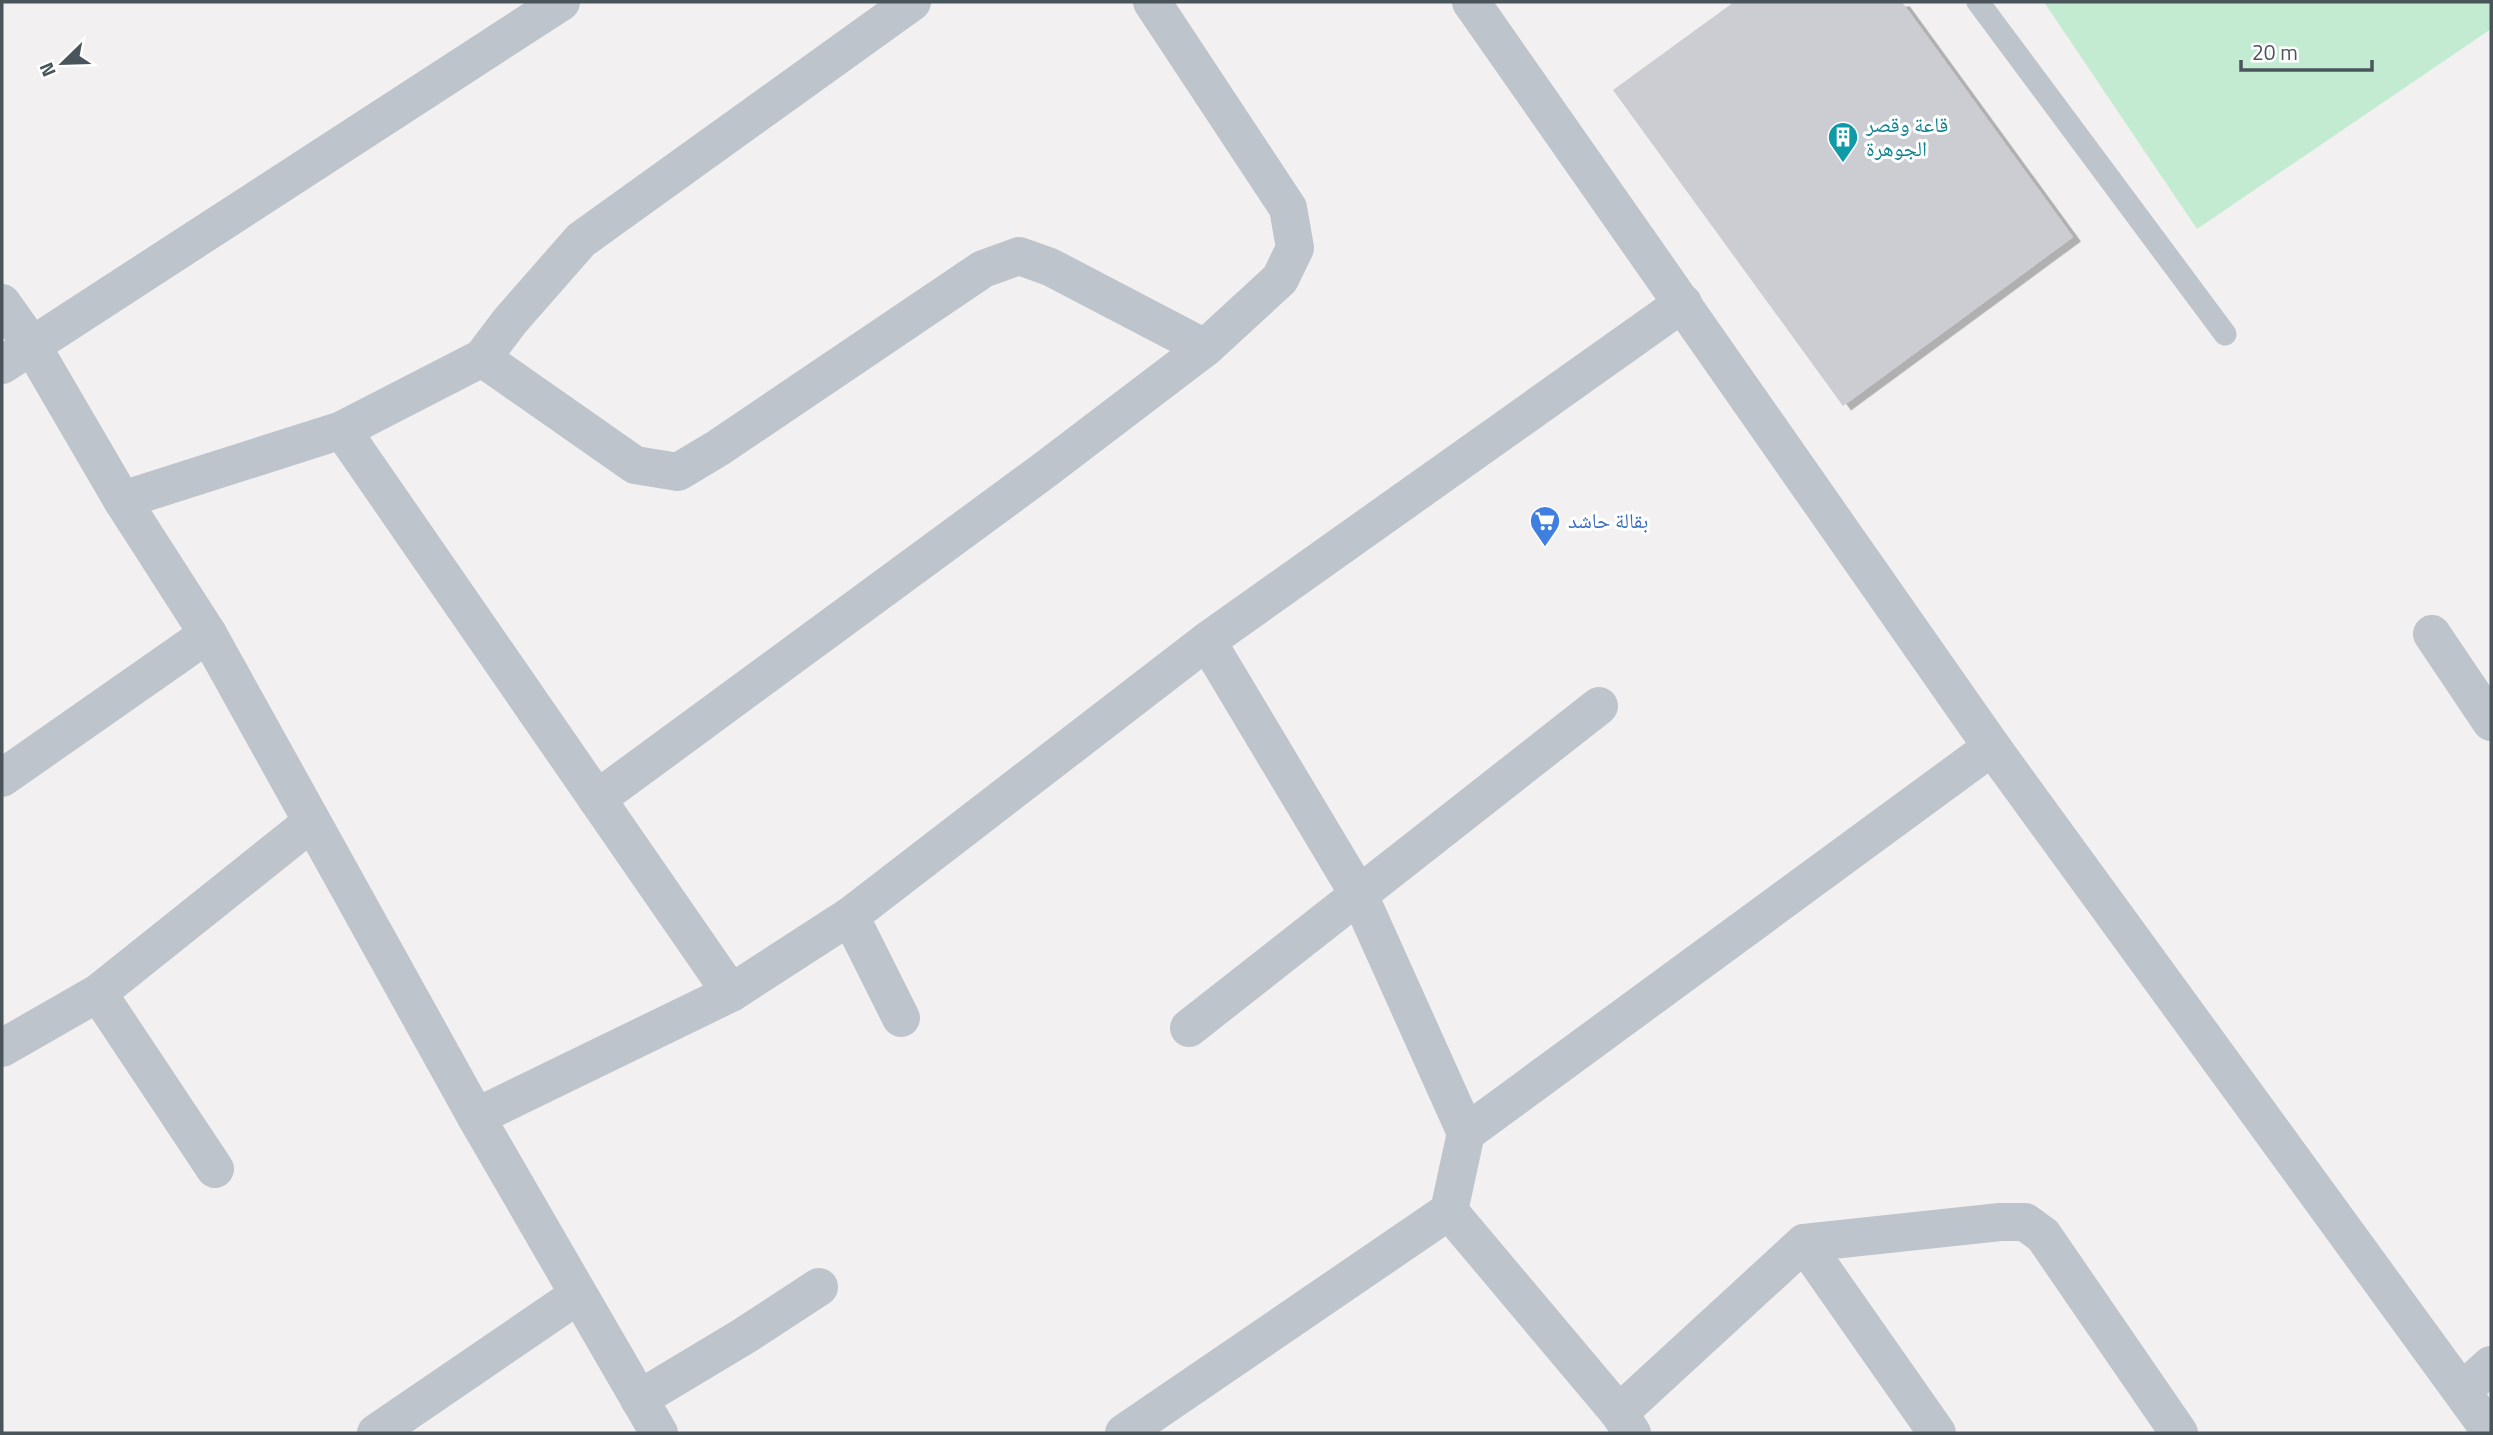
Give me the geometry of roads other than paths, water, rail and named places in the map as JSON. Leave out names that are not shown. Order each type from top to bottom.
[{"type":"street","points":[[17,354],[561,2]]},
{"type":"street","points":[[122,500],[342,429],[482,358],[580,240],[912,2]]},
{"type":"street","points":[[597,799],[1042,472],[1205,348],[1280,279],[1295,248],[1288,208],[1152,2]]},
{"type":"street","points":[[1471,2],[1992,747],[2491,1432]]},
{"type":"street","points":[[482,358],[635,464],[678,472],[718,448],[984,269],[1019,256],[1050,267],[1205,348]]},
{"type":"street","points":[[2,303],[17,354],[122,500],[208,634],[476,1117],[659,1433]]},
{"type":"street","points":[[476,1117],[731,993],[850,916],[1207,640],[1683,303]]},
{"type":"street","points":[[342,429],[731,993]]},
{"type":"street","points":[[2,778],[208,634]]},
{"type":"street","points":[[2432,634],[2491,722]]},
{"type":"street","points":[[1124,1433],[1449,1211],[1466,1133],[1359,895],[1207,640]]},
{"type":"street","points":[[1189,1028],[1599,706]]},
{"type":"street","points":[[1466,1133],[1992,747]]},
{"type":"street","points":[[2,1048],[98,993],[312,822]]},
{"type":"street","points":[[850,916],[901,1018]]},
{"type":"street","points":[[98,993],[215,1169]]},
{"type":"street","points":[[1449,1211],[1626,1423],[1804,1243],[2000,1222],[2025,1222],[2043,1235],[2179,1433]]},
{"type":"street","points":[[1804,1243],[1937,1433]]},
{"type":"street","points":[[639,1399],[819,1287]]},
{"type":"street","points":[[376,1433],[578,1295]]},
{"type":"street","points":[[2462,1391],[2491,1365]]},
{"type":"lane","points":[[1978,2],[2225,334]]},
{"type":"place","name":"قاعة وقصر الجوهرة","points":[[1843,164]]},
{"type":"place","name":"بقالة حاشد","points":[[1545,548]]}]
